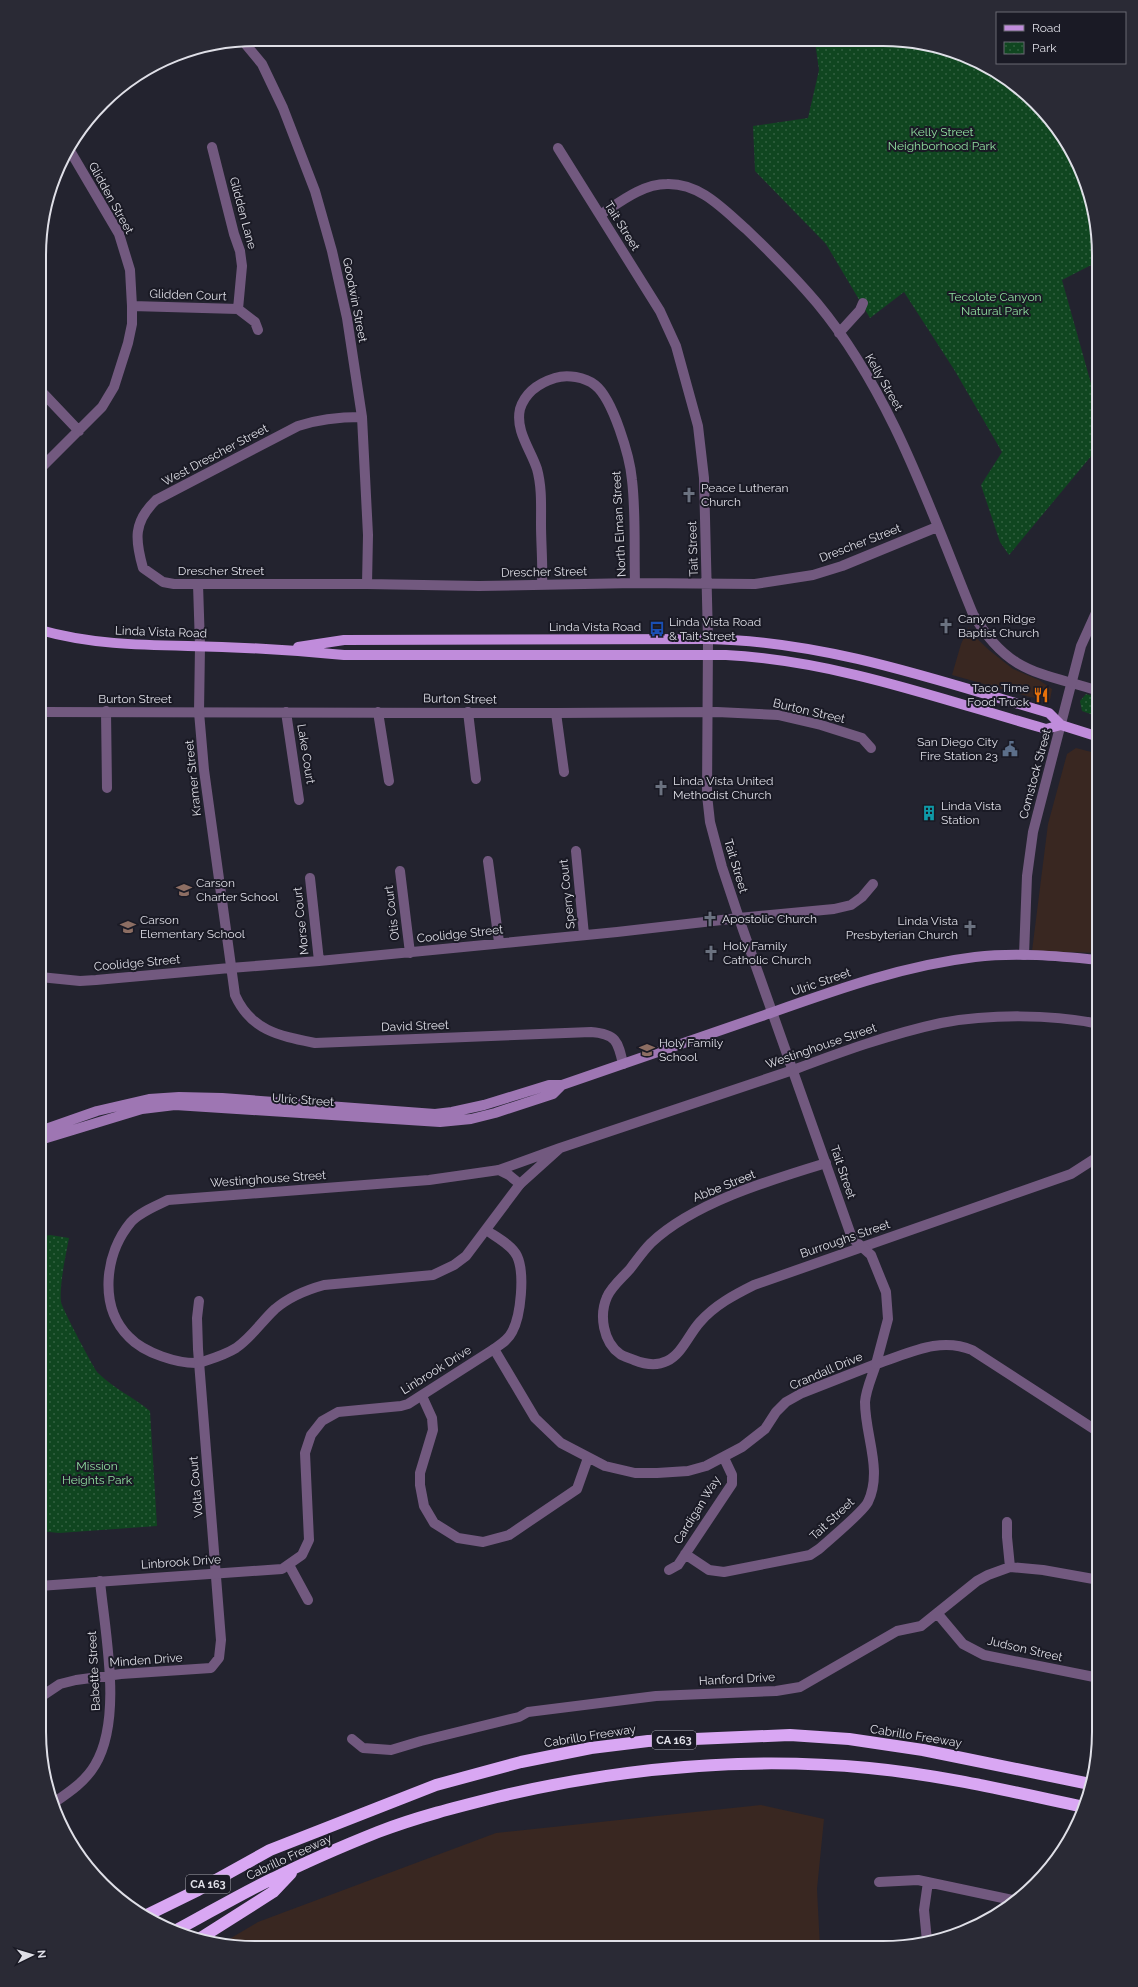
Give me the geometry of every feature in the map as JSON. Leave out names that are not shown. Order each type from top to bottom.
[{"type":"highway","name":"Cabrillo Freeway","points":[[151,1913],[198,1890],[270,1850],[436,1785],[521,1762],[591,1748],[648,1741],[790,1735],[849,1739],[923,1750],[1086,1783]]},
{"type":"highway","name":"Cabrillo Freeway","points":[[181,1927],[271,1879],[380,1832],[460,1805],[575,1780],[638,1771],[703,1765],[795,1763],[868,1768],[952,1779],[1078,1806]]},
{"type":"highway","points":[[206,1935],[272,1892],[296,1868]]},
{"type":"main road","name":"Linda Vista Road","points":[[46,632],[64,637],[124,645],[282,649],[344,655],[708,655],[768,658],[839,670],[1046,729],[1061,725]]},
{"type":"main road","name":"Linda Vista Road","points":[[282,649],[344,640],[708,639],[755,641],[803,647],[861,659],[1049,713],[1061,725],[1092,734]]},
{"type":"main road","name":"Ulric Street","points":[[46,1129],[97,1111],[150,1099],[179,1097],[222,1098],[435,1114],[452,1112],[484,1105],[549,1085],[562,1085],[858,982],[911,968],[975,957],[1024,955],[1092,960]]},
{"type":"main road","name":"Ulric Street","points":[[46,1138],[142,1109],[175,1105],[420,1121],[471,1119],[495,1113],[553,1094],[562,1085]]},
{"type":"street","name":"Goodwin Street","points":[[247,46],[262,64],[283,108],[315,191],[332,251],[348,318],[362,417],[368,535],[367,584]]},
{"type":"street","name":"Glidden Lane","points":[[212,147],[240,251],[242,266],[238,309]]},
{"type":"street","name":"Tait Street","points":[[558,148],[660,311],[676,346],[692,398],[698,426],[704,478],[708,639],[707,795],[710,822],[722,867],[739,918],[852,1238],[870,1254],[886,1292],[888,1305],[888,1319],[876,1364],[867,1390],[865,1403],[874,1472],[874,1487],[867,1504],[819,1549],[810,1555],[724,1572],[709,1570],[685,1554]]},
{"type":"street","name":"Glidden Street","points":[[46,462],[102,407],[114,387],[128,343],[132,306],[130,270],[120,234],[72,154]]},
{"type":"street","name":"Kelly Street","points":[[600,215],[632,194],[649,187],[667,184],[684,186],[708,196],[778,260],[818,304],[866,374],[888,414],[973,614],[994,645],[1008,658],[1035,673],[1092,689]]},
{"type":"street","points":[[839,333],[860,310],[863,304]]},
{"type":"street","name":"Glidden Court","points":[[132,306],[238,309],[255,322],[258,330]]},
{"type":"street","name":"North Elman Street","points":[[542,585],[540,492],[537,470],[520,427],[520,409],[528,394],[541,383],[568,376],[588,381],[596,385],[603,394],[620,430],[628,456],[632,480],[635,583]]},
{"type":"street","points":[[46,396],[79,431]]},
{"type":"street","name":"West Drescher Street","points":[[146,570],[142,568],[136,544],[138,526],[148,508],[156,500],[298,426],[315,420],[337,417],[362,417]]},
{"type":"street","name":"Drescher Street","points":[[146,570],[152,576],[163,582],[174,584],[367,584],[479,586],[635,583],[755,584],[813,575],[842,566],[937,527]]},
{"type":"street","name":"Kramer Street","points":[[198,584],[200,646],[199,712],[204,770],[230,968]]},
{"type":"street","name":"Comstock Street","points":[[1024,955],[1026,888],[1030,848],[1040,802],[1081,646],[1092,622]]},
{"type":"street","points":[[106,711],[107,788]]},
{"type":"street","name":"Burton Street","points":[[46,712],[708,712],[778,715],[821,725],[862,738],[871,748]]},
{"type":"street","name":"Lake Court","points":[[286,712],[299,800]]},
{"type":"street","points":[[378,712],[388,781]]},
{"type":"street","points":[[468,712],[476,779]]},
{"type":"street","points":[[556,713],[564,772]]},
{"type":"street","name":"Sperry Court","points":[[576,852],[584,935]]},
{"type":"street","points":[[488,861],[499,942]]},
{"type":"street","name":"Otis Court","points":[[400,871],[410,952]]},
{"type":"street","name":"Morse Court","points":[[310,878],[319,961]]},
{"type":"street","name":"Coolidge Street","points":[[46,977],[96,980],[319,961],[834,909],[851,905],[862,897],[873,884]]},
{"type":"street","name":"David Street","points":[[230,968],[235,995],[245,1013],[262,1027],[288,1038],[315,1043],[591,1032],[607,1033],[617,1042],[623,1064]]},
{"type":"street","name":"Westinghouse Street","points":[[199,1363],[190,1363],[152,1353],[129,1338],[120,1326],[113,1312],[109,1292],[109,1274],[112,1258],[119,1239],[132,1221],[140,1214],[168,1200],[429,1180],[499,1170],[902,1033],[942,1023],[995,1018],[1053,1018],[1092,1023]]},
{"type":"street","points":[[199,1363],[235,1348],[253,1334],[275,1309],[293,1296],[324,1285],[433,1275],[454,1265],[466,1256],[520,1184],[560,1148]]},
{"type":"street","name":"Burroughs Street","points":[[620,1354],[642,1364],[656,1364],[666,1361],[676,1354],[700,1322],[715,1307],[733,1295],[754,1285],[860,1246],[914,1230],[1071,1174],[1092,1160]]},
{"type":"street","name":"Abbe Street","points":[[620,1354],[610,1343],[603,1328],[603,1313],[607,1296],[652,1243],[691,1214],[721,1199],[826,1163]]},
{"type":"street","points":[[499,1170],[509,1175],[520,1184]]},
{"type":"street","name":"Linbrook Drive","points":[[46,1585],[282,1569],[302,1555],[309,1540],[305,1453],[311,1435],[322,1421],[338,1412],[401,1406],[422,1396],[494,1349],[506,1340],[512,1331],[518,1316],[522,1269],[516,1255],[508,1246],[486,1230]]},
{"type":"street","name":"Volta Court","points":[[199,1302],[196,1318],[221,1640],[219,1658],[211,1668]]},
{"type":"street","name":"Crandall Drive","points":[[494,1349],[536,1418],[561,1443],[605,1466],[635,1472],[657,1473],[688,1471],[706,1466],[724,1458],[742,1447],[765,1428],[776,1412],[786,1402],[802,1393],[876,1364],[930,1346],[947,1344],[963,1346],[1092,1427]]},
{"type":"street","points":[[422,1396],[432,1418],[433,1430],[420,1473],[420,1485],[424,1506],[434,1523],[458,1538],[483,1542],[510,1535],[577,1489],[588,1458]]},
{"type":"street","name":"Cardigan Way","points":[[669,1570],[678,1565],[732,1484],[732,1475],[724,1458]]},
{"type":"street","points":[[1008,1522],[1006,1537],[1010,1567]]},
{"type":"street","points":[[289,1565],[308,1600]]},
{"type":"street","name":"Hanford Drive","points":[[352,1739],[363,1748],[391,1750],[421,1741],[519,1717],[528,1712],[656,1696],[776,1691],[800,1687],[898,1631],[921,1626],[977,1581],[1010,1567],[1043,1570],[1092,1579]]},
{"type":"street","name":"Babette Street","points":[[57,1800],[75,1788],[94,1767],[99,1758],[109,1730],[110,1675],[100,1581]]},
{"type":"street","name":"Judson Street","points":[[937,1613],[963,1644],[984,1655],[1092,1677]]},
{"type":"street","name":"Minden Drive","points":[[46,1693],[60,1684],[110,1675],[211,1668]]},
{"type":"street","points":[[879,1882],[918,1880],[1008,1899]]},
{"type":"street","points":[[927,1936],[924,1910],[928,1882]]},
{"type":"shaded area","points":[[969,627],[970,632],[989,650],[1013,669],[1039,680],[1052,689],[1050,700],[1030,697],[952,675],[961,644]]},
{"type":"shaded area","points":[[1076,748],[1092,752],[1092,953],[1032,951],[1048,824],[1067,754]]},
{"type":"shaded area","points":[[761,1805],[824,1819],[817,1889],[820,1941],[242,1941],[229,1939],[258,1922],[496,1833]]},
{"type":"green space","points":[[816,46],[896,46],[937,53],[963,62],[999,81],[1031,107],[1057,139],[1076,175],[1088,214],[1092,242],[1092,265],[1062,280],[1092,387],[1092,455],[1009,555],[1000,542],[981,485],[1002,452],[955,371],[904,292],[870,318],[826,244],[755,171],[753,126],[808,118],[819,70]]},
{"type":"green space","points":[[1086,694],[1092,696],[1092,715],[1082,711],[1080,701]]},
{"type":"green space","name":"Mission Heights Park","points":[[46,1236],[69,1238],[62,1279],[61,1302],[98,1373],[150,1411],[157,1526],[59,1533],[46,1532]]},
{"type":"place","name":"Peace Lutheran Church","points":[[689,495]]},
{"type":"place","name":"Canyon Ridge Baptist Church","points":[[946,626]]},
{"type":"place","name":"Linda Vista Road & Tait Street","points":[[657,629]]},
{"type":"place","name":"Taco Time Food Truck","points":[[1041,695]]},
{"type":"place","name":"San Diego City Fire Station 23","points":[[1010,749]]},
{"type":"place","name":"Linda Vista United Methodist Church","points":[[661,788]]},
{"type":"place","name":"Linda Vista Station","points":[[929,813]]},
{"type":"place","name":"Carson Charter School","points":[[184,890]]},
{"type":"place","name":"Apostolic Church","points":[[710,919]]},
{"type":"place","name":"Carson Elementary School","points":[[128,927]]},
{"type":"place","name":"Linda Vista Presbyterian Church","points":[[970,928]]},
{"type":"place","name":"Holy Family Catholic Church","points":[[711,953]]},
{"type":"place","name":"Holy Family School","points":[[647,1050]]},
{"type":"park label","name":"Kelly Street Neighborhood Park","points":[[942,139]]},
{"type":"park label","name":"Tecolote Canyon Natural Park","points":[[995,304]]}]
